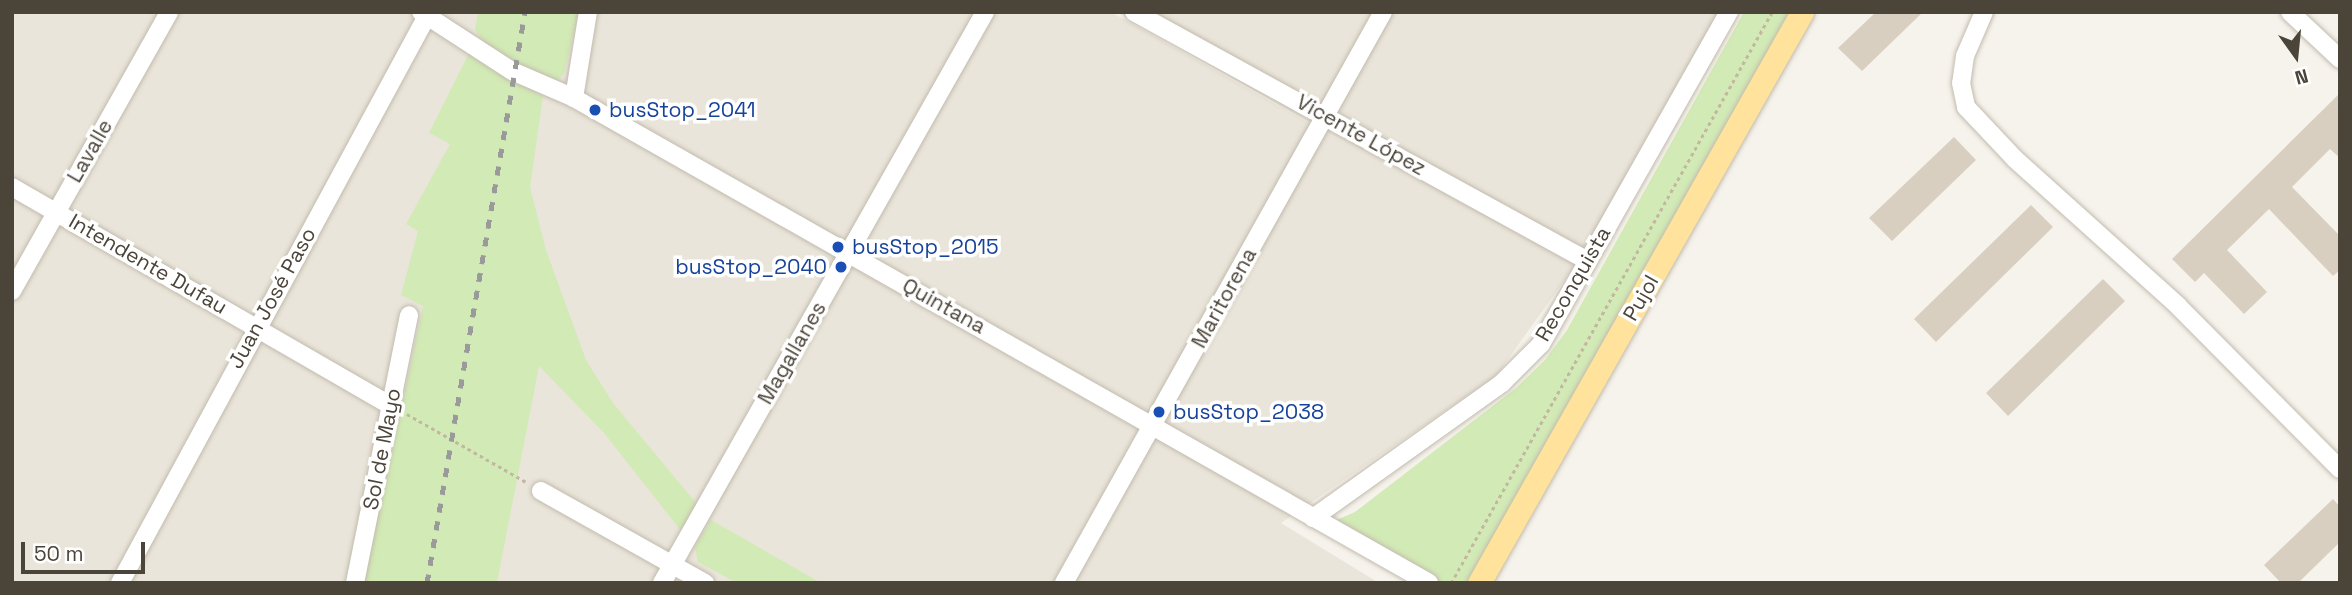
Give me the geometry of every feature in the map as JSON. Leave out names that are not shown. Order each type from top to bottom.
[{"type":"main road","name":"Pujol","points":[[1479,583],[1802,12]]},
{"type":"street","name":"Lavalle","points":[[12,291],[169,12]]},
{"type":"street","points":[[574,98],[588,12]]},
{"type":"street","name":"Magallanes","points":[[662,583],[985,12]]},
{"type":"street","name":"Vicente López","points":[[1134,12],[1586,260]]},
{"type":"street","name":"Maritorena","points":[[1064,583],[1383,12]]},
{"type":"street","name":"Reconquista","points":[[1313,518],[1502,383],[1541,344],[1586,260],[1729,12]]},
{"type":"street","points":[[1984,12],[1965,56],[1961,83],[1966,107],[2015,159],[2178,306],[2340,469]]},
{"type":"street","points":[[2290,12],[2340,59]]},
{"type":"street","name":"Quintana","points":[[424,14],[512,71],[574,98],[1153,424],[1429,583]]},
{"type":"street","name":"Juan José Paso","points":[[120,583],[424,14]]},
{"type":"street","name":"Intendente Dufau","points":[[12,187],[391,406]]},
{"type":"street","name":"Sol de Mayo","points":[[355,583],[409,315]]},
{"type":"street","points":[[541,491],[705,583]]},
{"type":"path","points":[[1451,583],[1772,12]]},
{"type":"path","points":[[391,406],[541,491]]},
{"type":"shaded area","points":[[12,12],[1111,12],[1359,151],[1118,12],[1721,12],[1571,271],[1496,376],[1281,523],[1379,583],[12,583]]},
{"type":"green space","points":[[478,12],[579,12],[564,74],[557,81],[547,82],[484,42],[475,30]]},
{"type":"green space","points":[[1744,12],[1790,12],[1471,583],[1442,583],[1334,521],[1355,512],[1516,388],[1545,360],[1567,330]]},
{"type":"green space","points":[[469,53],[543,96],[530,187],[546,250],[586,360],[613,403],[697,504],[682,532],[604,433],[539,366],[497,583],[364,583],[423,306],[401,295],[418,231],[406,224],[450,144],[429,133]]},
{"type":"green space","points":[[711,520],[821,583],[737,583],[698,562],[695,547]]},
{"type":"building","points":[[1876,12],[1923,12],[1862,71],[1838,48]]},
{"type":"building","points":[[2340,93],[2340,158],[2330,149],[2292,187],[2340,236],[2340,270],[2333,276],[2269,209],[2227,250],[2267,292],[2244,314],[2204,273],[2195,282],[2172,259]]},
{"type":"building","points":[[1954,137],[1976,160],[1892,241],[1869,218]]},
{"type":"building","points":[[2031,205],[2053,227],[1936,342],[1914,319]]},
{"type":"building","points":[[2103,279],[2125,301],[2008,416],[1986,393]]},
{"type":"building","points":[[2333,499],[2340,507],[2340,542],[2298,583],[2281,583],[2264,565]]},
{"type":"railway","points":[[427,583],[525,12]]},
{"type":"place","name":"busStop_2041","points":[[595,110]]},
{"type":"place","name":"busStop_2015","points":[[838,247]]},
{"type":"place","name":"busStop_2040","points":[[841,267]]},
{"type":"place","name":"busStop_2038","points":[[1159,412]]}]
